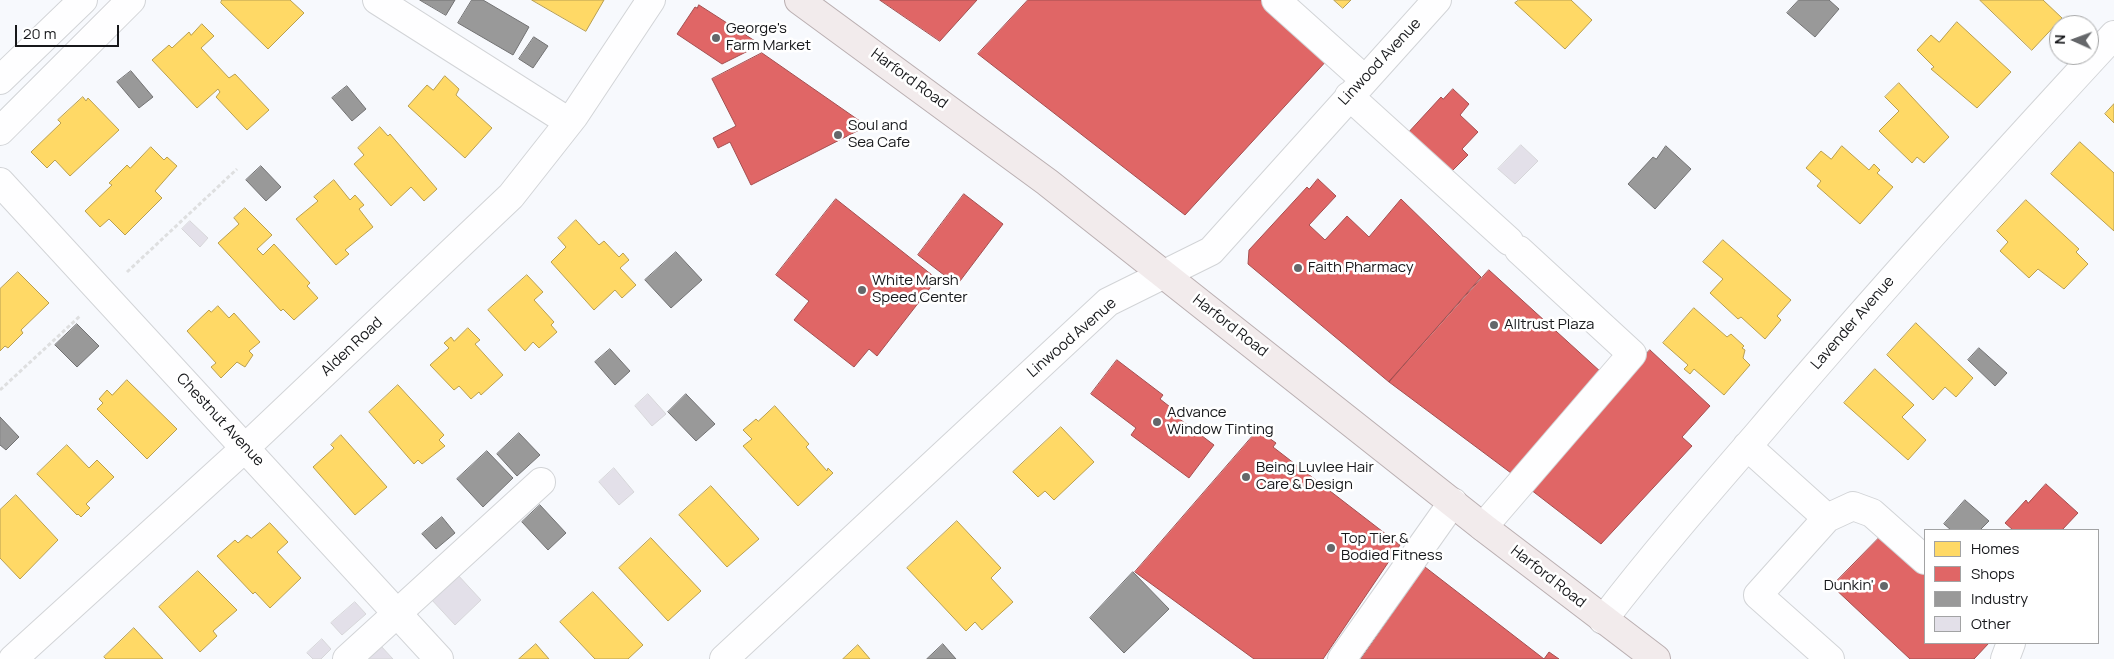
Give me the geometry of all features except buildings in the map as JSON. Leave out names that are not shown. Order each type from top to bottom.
[{"type":"main road","name":"Harford Road","points":[[799,0],[946,107],[1164,274],[1452,502],[1656,659]]},
{"type":"street","points":[[0,80],[83,0]]},
{"type":"street","points":[[0,131],[131,0]]},
{"type":"street","points":[[377,0],[569,122]]},
{"type":"street","name":"Alden Road","points":[[13,659],[245,448],[512,196],[569,122],[651,0]]},
{"type":"street","points":[[1276,0],[1356,88],[1514,246],[1632,354],[1483,526]]},
{"type":"street","name":"Linwood Avenue","points":[[724,659],[1108,302],[1211,251],[1437,0]]},
{"type":"street","name":"Lavender Avenue","points":[[1603,620],[1747,446],[1912,255],[2114,35]]},
{"type":"street","name":"Chestnut Avenue","points":[[0,182],[439,659]]},
{"type":"street","points":[[1747,446],[1827,518]]},
{"type":"street","points":[[347,659],[541,482]]},
{"type":"street","points":[[1342,659],[1452,502]]},
{"type":"street","points":[[1830,659],[1758,595],[1827,518],[1853,506],[1872,513],[1924,559]]},
{"type":"street","points":[[2005,659],[2011,644]]},
{"type":"place","name":"George's Farm Market","points":[[716,38]]},
{"type":"place","name":"Soul and Sea Cafe","points":[[838,135]]},
{"type":"place","name":"Faith Pharmacy","points":[[1298,268]]},
{"type":"place","name":"White Marsh Speed Center","points":[[862,290]]},
{"type":"place","name":"Alltrust Plaza","points":[[1494,325]]},
{"type":"place","name":"Advance Window Tinting","points":[[1157,422]]},
{"type":"place","name":"Being Luvlee Hair Care & Design","points":[[1246,477]]},
{"type":"place","name":"Top Tier & Bodied Fitness","points":[[1331,548]]},
{"type":"place","name":"Dunkin'","points":[[1884,586]]}]
